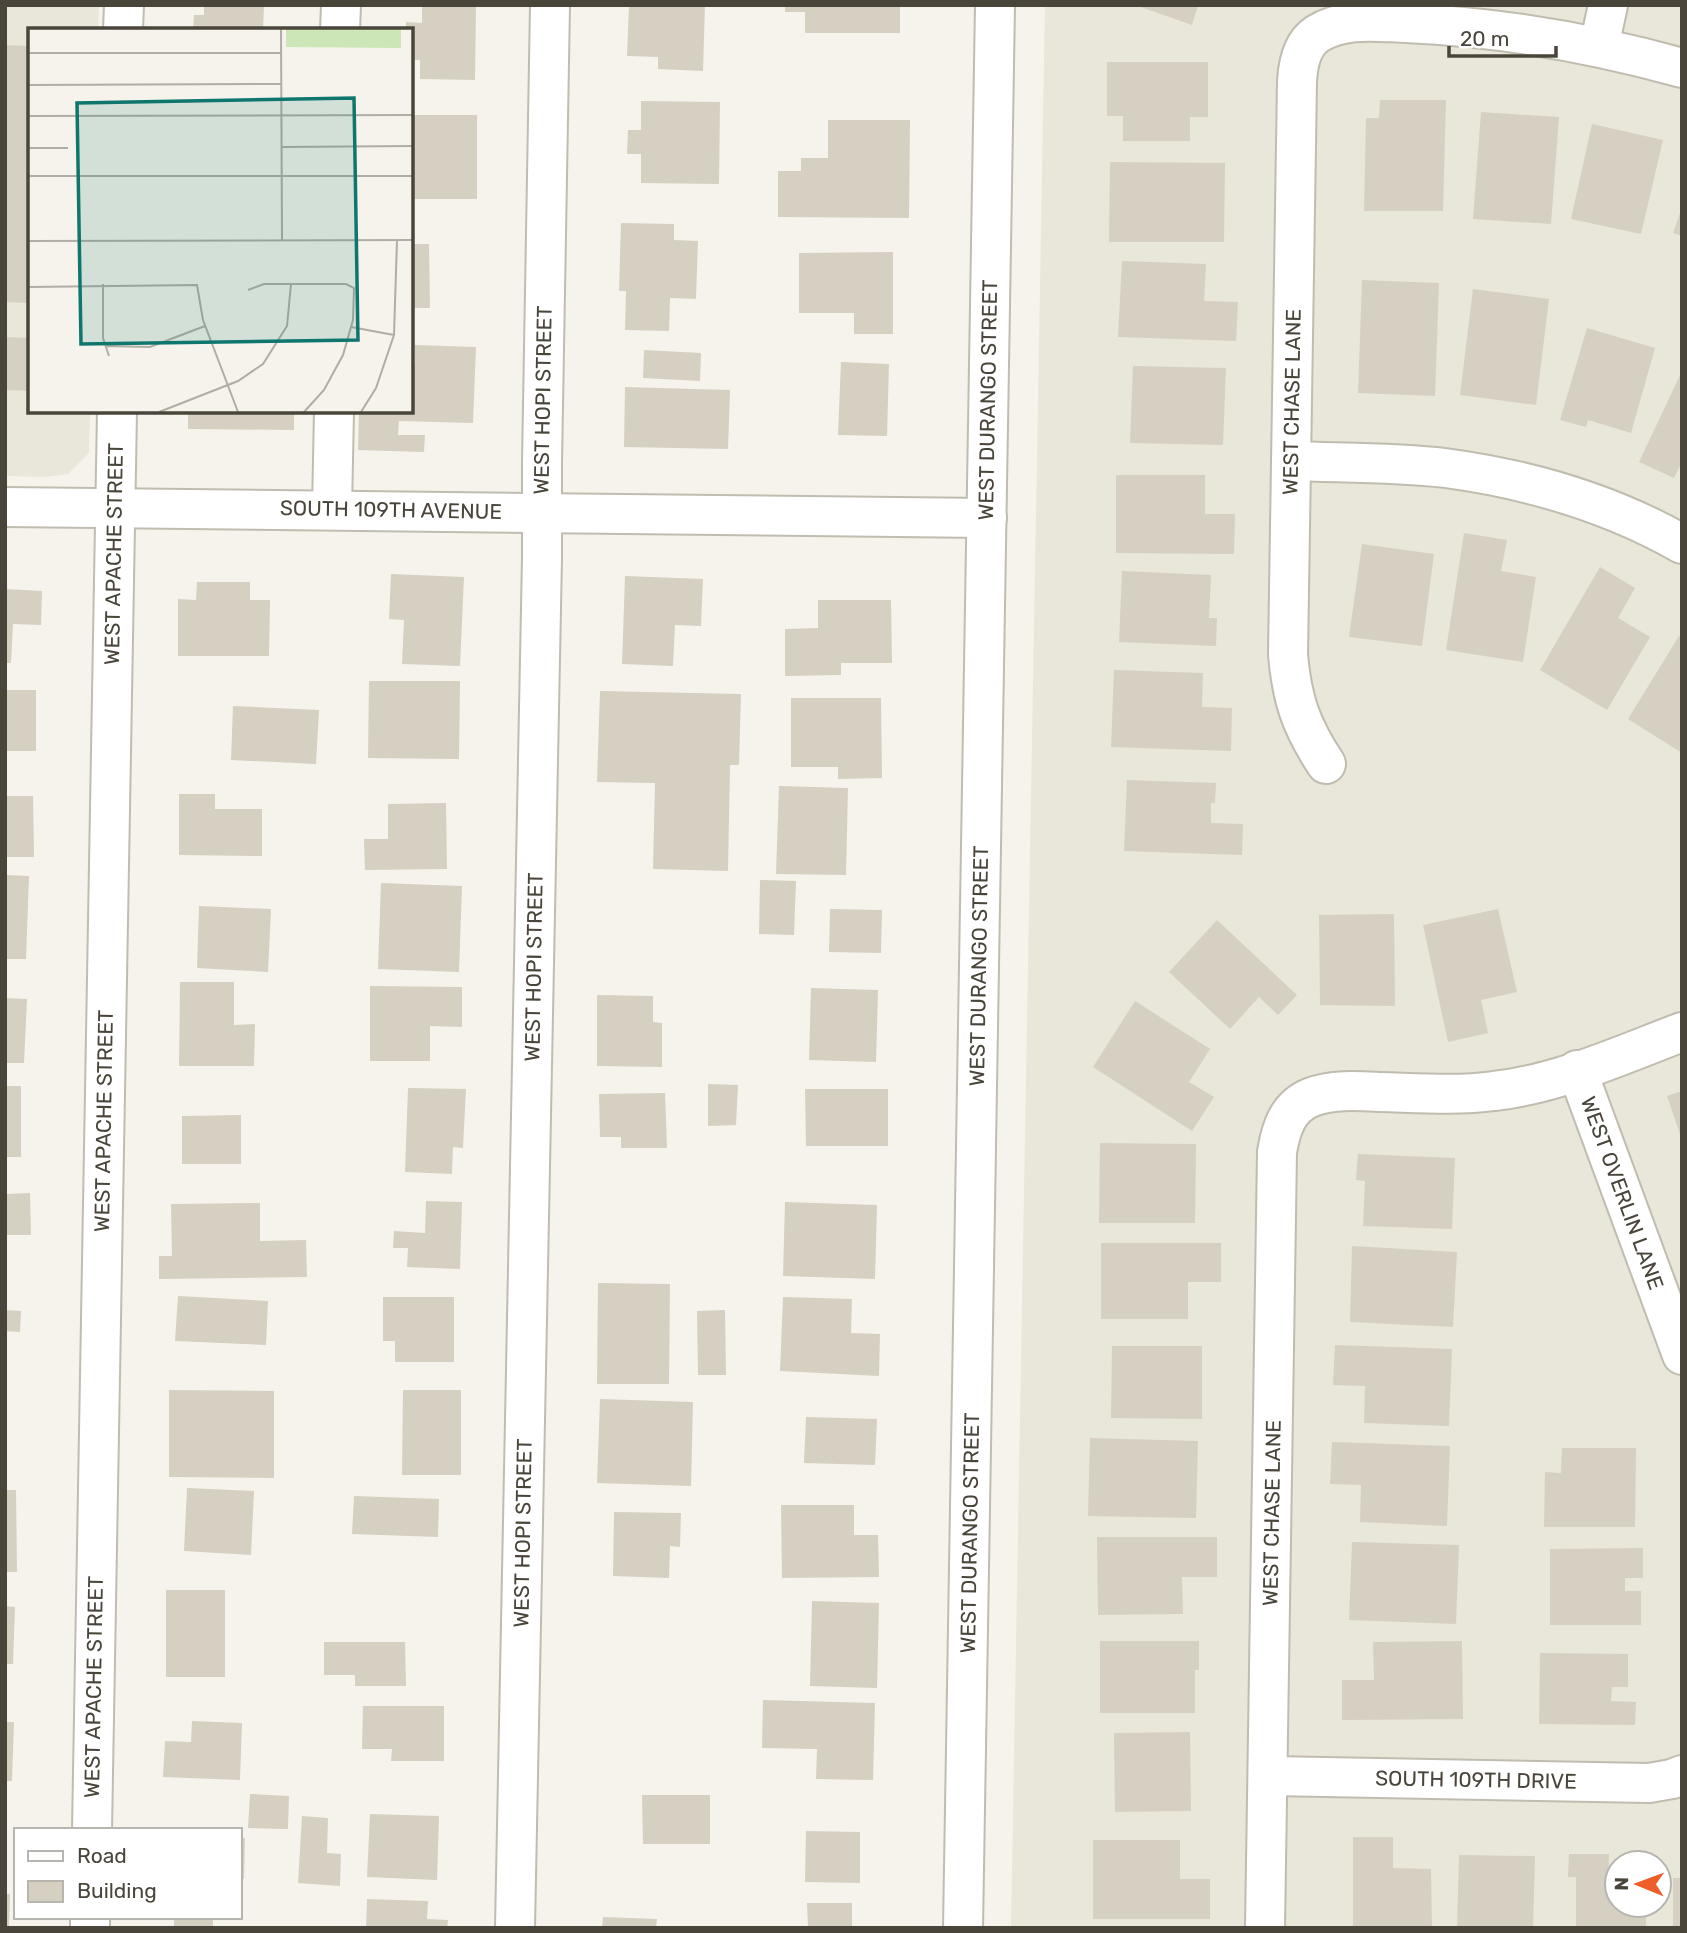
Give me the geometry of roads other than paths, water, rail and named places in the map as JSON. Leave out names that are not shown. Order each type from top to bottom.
[{"type":"street","points":[[123,28],[124,5]]},
{"type":"street","points":[[340,28],[341,5]]},
{"type":"street","name":"WEST HOPI STREET","points":[[515,1928],[550,5]]},
{"type":"street","name":"WEST DURANGO STREET","points":[[963,1928],[995,5]]},
{"type":"street","points":[[1608,5],[1599,47],[1682,68]]},
{"type":"street","name":"WEST CHASE LANE","points":[[1326,764],[1298,713],[1290,682],[1287,654],[1298,64],[1304,49],[1314,36],[1329,27],[1346,23],[1449,24],[1599,47]]},
{"type":"street","name":"WEST APACHE STREET","points":[[92,1828],[117,413]]},
{"type":"street","points":[[332,509],[334,413]]},
{"type":"street","points":[[1291,461],[1445,468],[1491,476],[1582,499],[1629,517],[1682,544]]},
{"type":"street","name":"SOUTH 109TH AVENUE","points":[[5,507],[986,518]]},
{"type":"street","points":[[1577,1070],[1682,1032]]},
{"type":"street","name":"WEST CHASE LANE","points":[[1265,1928],[1277,1152],[1280,1133],[1287,1116],[1299,1104],[1313,1096],[1349,1091],[1492,1091],[1533,1085],[1577,1070]]},
{"type":"street","name":"WEST OVERLIN LANE","points":[[1577,1070],[1682,1355]]},
{"type":"street","name":"SOUTH 109TH DRIVE","points":[[1268,1776],[1649,1783],[1682,1775]]}]
